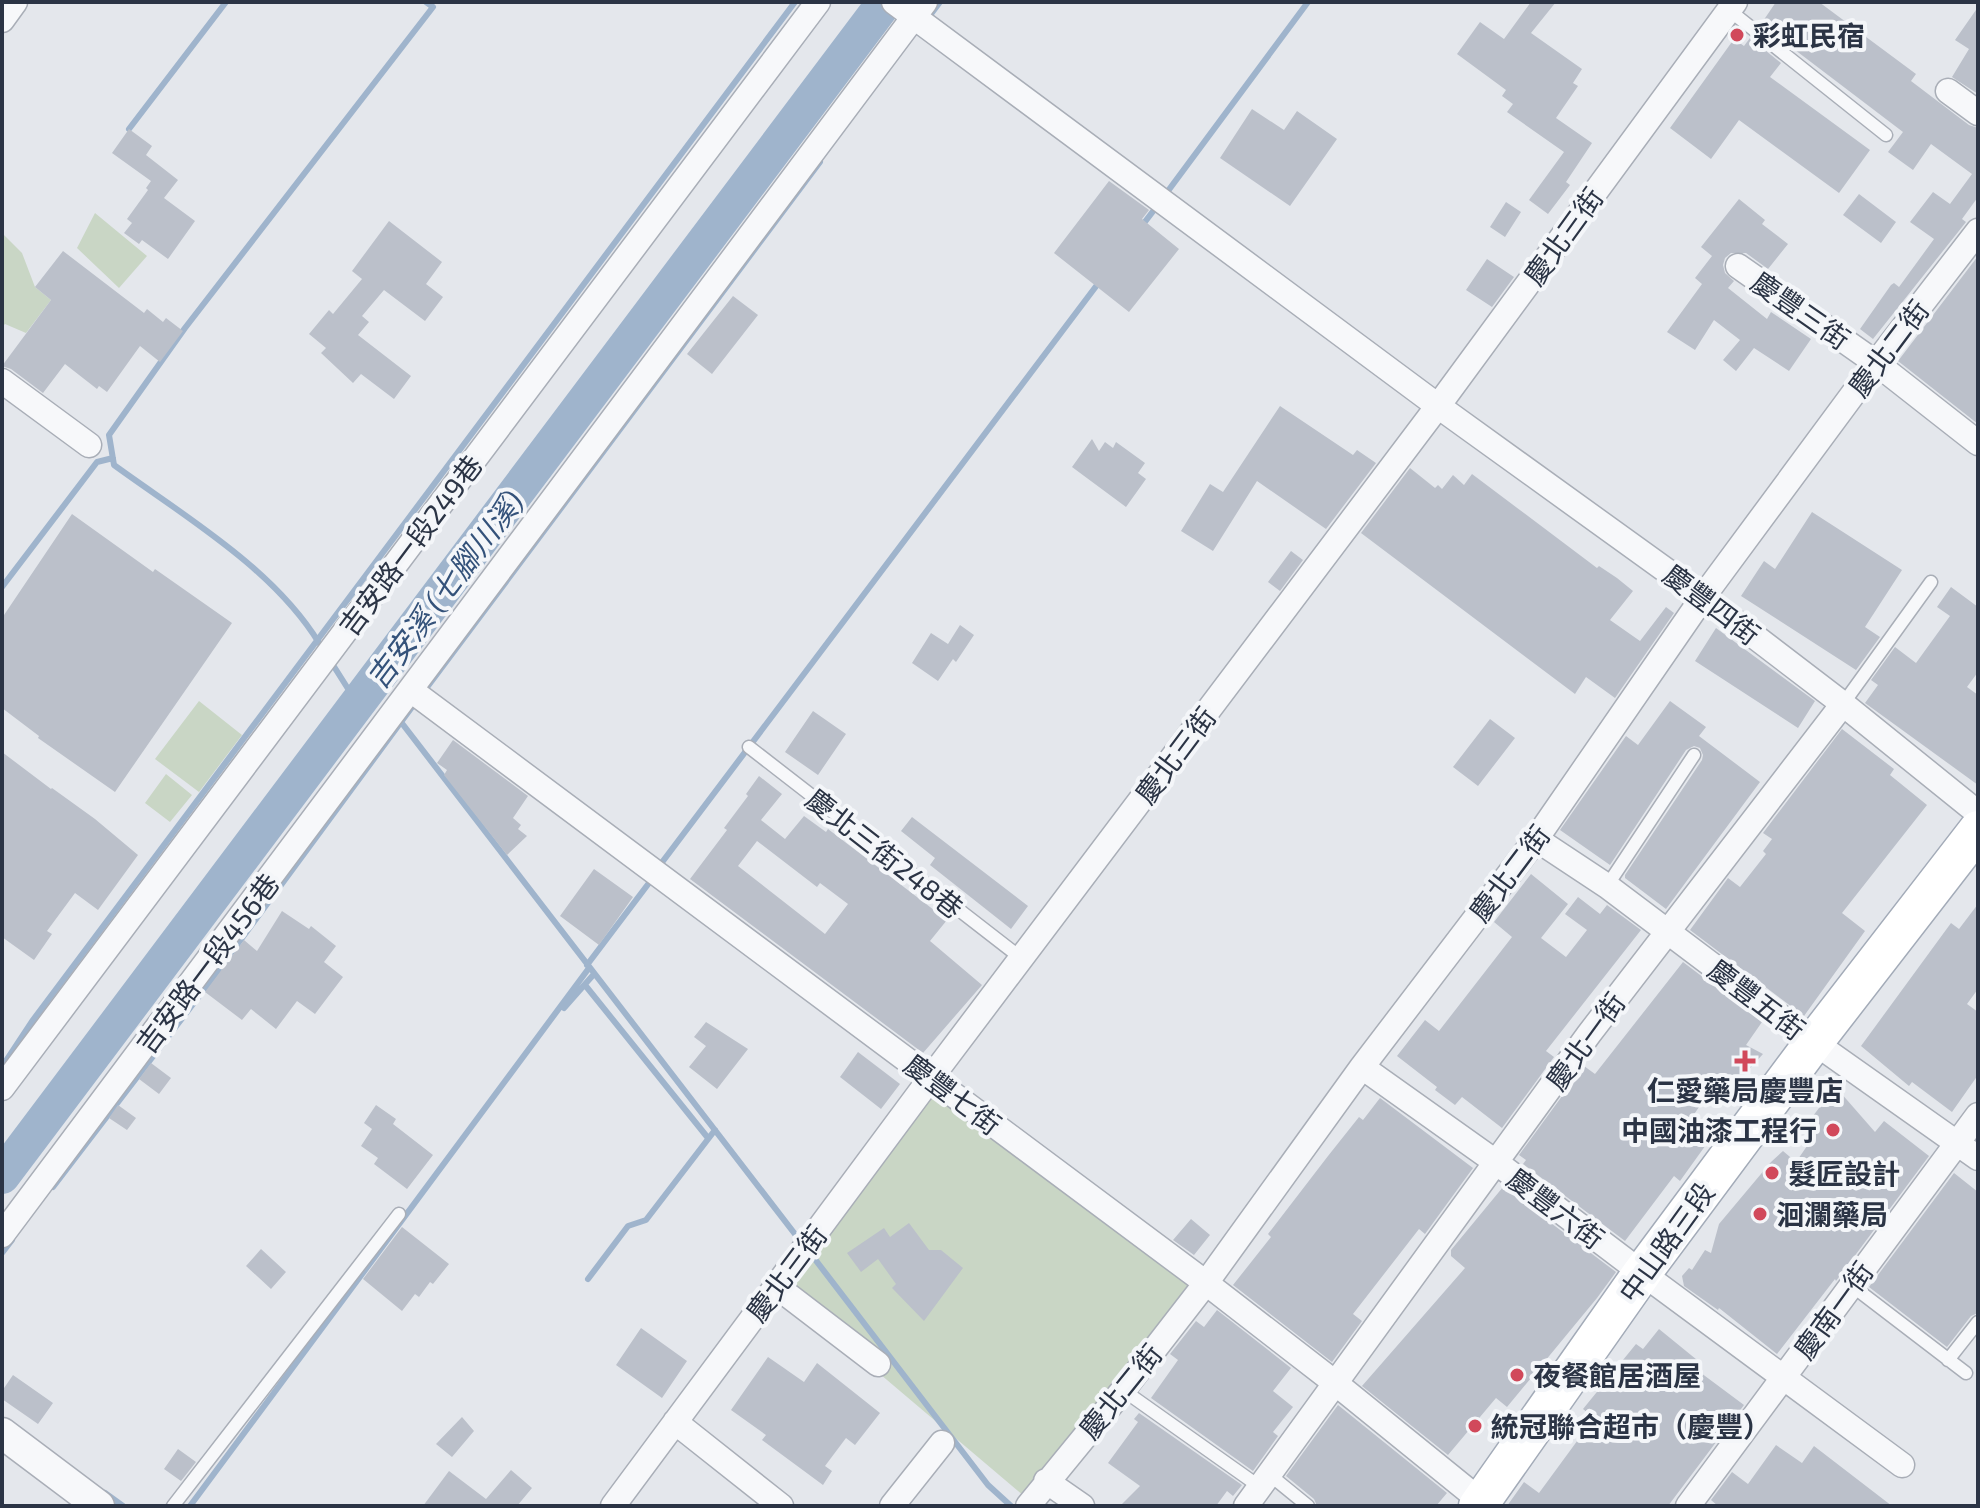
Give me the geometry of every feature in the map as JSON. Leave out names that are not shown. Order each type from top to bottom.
[{"type":"main road","name":"中山路三段","points":[[1482,1504],[1642,1273],[1814,1042],[1978,830]]},
{"type":"street","points":[[2,20],[15,2]]},
{"type":"street","name":"吉安路一段249巷","points":[[2,1088],[818,2]]},
{"type":"street","name":"慶豐四街","points":[[894,2],[920,9],[1438,406],[1703,597],[1978,813]]},
{"type":"street","name":"慶北三街","points":[[613,1506],[931,1077],[1438,406],[1732,6]]},
{"type":"street","name":"吉安路一段456巷","points":[[2,1235],[920,9]]},
{"type":"street","points":[[1948,91],[1978,113]]},
{"type":"street","name":"慶北二街","points":[[1028,1506],[1206,1283],[1362,1067],[1536,839],[1703,597],[1978,231]]},
{"type":"street","name":"慶豐三街","points":[[1738,266],[1876,363],[1978,443]]},
{"type":"street","points":[[2,381],[89,445]]},
{"type":"street","name":"慶豐七街","points":[[412,691],[1206,1283],[1334,1382],[1482,1504]]},
{"type":"street","name":"慶北一街","points":[[1259,1489],[1334,1382],[1667,931],[1843,704]]},
{"type":"street","name":"慶豐五街","points":[[1536,839],[1607,886],[1814,1042],[1978,1158]]},
{"type":"street","name":"慶豐六街","points":[[1362,1067],[1497,1163],[1902,1465]]},
{"type":"street","name":"慶南一街","points":[[1688,1506],[1978,1115]]},
{"type":"street","points":[[776,1286],[878,1364]]},
{"type":"street","points":[[675,1422],[781,1506]]},
{"type":"street","points":[[2,1433],[99,1506]]},
{"type":"street","points":[[892,1506],[942,1443]]},
{"type":"street","points":[[2,1456],[71,1506]]},
{"type":"street","points":[[1046,1481],[1082,1506]]},
{"type":"lane","points":[[1732,6],[1886,135]]},
{"type":"lane","name":"慶北一街","points":[[1843,704],[1931,582]]},
{"type":"lane","name":"慶北三街248巷","points":[[749,747],[1021,958]]},
{"type":"lane","points":[[1607,886],[1694,755]]},
{"type":"lane","points":[[173,1506],[399,1214]]},
{"type":"lane","points":[[1851,1285],[1966,1373]]},
{"type":"lane","points":[[1948,1360],[1978,1322]]},
{"type":"lane","points":[[1123,1390],[1259,1489],[1308,1506]]},
{"type":"green space","points":[[95,213],[147,256],[119,288],[77,248]]},
{"type":"green space","points":[[2,233],[22,253],[35,287],[51,300],[26,333],[5,324],[2,327]]},
{"type":"green space","points":[[199,701],[242,735],[199,792],[155,759]]},
{"type":"green space","points":[[166,774],[192,795],[170,822],[145,803]]},
{"type":"green space","points":[[927,1083],[1195,1283],[1031,1502],[782,1291]]},
{"type":"building","points":[[1531,2],[1556,2],[1531,33],[1582,69],[1573,83],[1578,86],[1556,118],[1592,143],[1566,182],[1570,185],[1548,214],[1529,200],[1564,152],[1507,112],[1513,104],[1502,96],[1506,90],[1457,54],[1480,22],[1504,39]]},
{"type":"building","points":[[1776,2],[1819,2],[1916,74],[1911,81],[1969,125],[1978,128],[1978,197],[1962,219],[1966,222],[1873,339],[1860,329],[1891,285],[1894,283],[1899,287],[1934,239],[1910,222],[1933,192],[1950,204],[1972,174],[1931,144],[1913,170],[1888,152],[1903,132],[1761,24]]},
{"type":"building","points":[[1978,7],[1978,94],[1952,77],[1969,49],[1955,40]]},
{"type":"building","points":[[1750,38],[1781,63],[1770,77],[1870,150],[1839,193],[1739,120],[1711,159],[1670,128],[1734,39],[1744,46]]},
{"type":"building","points":[[1252,109],[1284,130],[1297,111],[1337,139],[1290,206],[1220,158]]},
{"type":"building","points":[[129,129],[152,146],[146,155],[178,180],[164,198],[195,221],[168,259],[142,240],[139,244],[124,233],[132,223],[127,219],[151,181],[112,153]]},
{"type":"building","points":[[1109,181],[1149,210],[1142,219],[1179,249],[1129,312],[1054,253]]},
{"type":"building","points":[[1859,194],[1896,222],[1881,243],[1843,215]]},
{"type":"building","points":[[1739,199],[1765,220],[1762,224],[1788,244],[1768,269],[1746,253],[1731,253],[1723,265],[1725,273],[1734,281],[1728,288],[1767,319],[1771,312],[1811,339],[1789,371],[1754,348],[1736,371],[1723,360],[1740,340],[1714,320],[1695,350],[1667,332],[1702,284],[1695,278],[1712,256],[1701,247]]},
{"type":"building","points":[[1506,202],[1521,212],[1505,237],[1490,227]]},
{"type":"building","points":[[389,221],[442,262],[426,284],[443,297],[425,321],[384,290],[362,316],[369,322],[358,335],[411,376],[394,399],[361,374],[353,383],[321,353],[326,348],[309,334],[329,310],[333,314],[362,279],[352,271]]},
{"type":"building","points":[[63,251],[144,313],[147,309],[163,322],[166,318],[183,331],[160,362],[140,346],[107,392],[99,386],[97,389],[65,364],[43,393],[11,369],[2,366],[51,300],[35,287]]},
{"type":"building","points":[[1978,256],[1978,424],[1898,361]]},
{"type":"building","points":[[1487,259],[1514,277],[1492,307],[1466,290]]},
{"type":"building","points":[[733,296],[758,315],[712,374],[687,354]]},
{"type":"building","points":[[1280,406],[1353,455],[1357,450],[1376,463],[1326,529],[1257,481],[1213,551],[1181,531],[1210,484],[1223,492]]},
{"type":"building","points":[[1092,439],[1099,451],[1105,442],[1113,448],[1116,442],[1145,463],[1138,473],[1146,479],[1126,507],[1072,467]]},
{"type":"building","points":[[1410,468],[1435,488],[1438,485],[1442,489],[1453,475],[1464,485],[1472,474],[1597,568],[1599,566],[1617,578],[1633,591],[1610,620],[1640,641],[1666,607],[1674,613],[1615,698],[1586,677],[1575,694],[1361,533]]},
{"type":"building","points":[[1812,512],[1902,570],[1865,627],[1880,637],[1856,670],[1741,596],[1764,561],[1775,569]]},
{"type":"building","points":[[72,514],[232,623],[115,792],[38,738],[2,708],[2,618]]},
{"type":"building","points":[[1291,551],[1303,560],[1280,591],[1268,582]]},
{"type":"building","points":[[1951,587],[1978,607],[1978,672],[1967,687],[1978,695],[1978,785],[1865,703],[1878,685],[1871,680],[1895,647],[1916,663],[1950,616],[1937,607]]},
{"type":"building","points":[[960,625],[974,635],[956,662],[953,659],[938,681],[912,663],[931,633],[948,644]]},
{"type":"building","points":[[1716,628],[1815,701],[1798,728],[1695,661]]},
{"type":"building","points":[[1670,701],[1706,727],[1699,736],[1760,782],[1666,909],[1625,875],[1702,760],[1700,748],[1694,746],[1686,750],[1610,865],[1560,830],[1626,736],[1638,745]]},
{"type":"building","points":[[813,711],[846,734],[818,775],[785,752]]},
{"type":"building","points":[[1490,719],[1515,738],[1478,786],[1453,767]]},
{"type":"building","points":[[1842,729],[1894,769],[1890,775],[1927,805],[1842,913],[1865,931],[1804,1016],[1690,930],[1728,878],[1740,887],[1766,854],[1763,851],[1772,839],[1763,833]]},
{"type":"building","points":[[453,740],[528,796],[513,818],[521,825],[518,829],[527,836],[507,855],[444,775],[447,770],[437,763]]},
{"type":"building","points":[[2,752],[95,819],[138,855],[98,910],[75,893],[47,931],[52,934],[34,960],[2,937]]},
{"type":"building","points":[[759,776],[782,794],[761,820],[785,839],[804,816],[826,832],[828,829],[947,920],[930,941],[982,985],[923,1053],[690,879],[727,830],[724,828],[748,796],[746,794]],"holes":[[[757,841],[817,887],[820,883],[848,904],[825,934],[738,866]]]},
{"type":"building","points":[[912,817],[1028,906],[1011,929],[930,865],[935,858],[901,831]]},
{"type":"building","points":[[594,869],[633,897],[599,945],[560,916]]},
{"type":"building","points":[[1531,874],[1568,904],[1541,938],[1566,957],[1587,930],[1565,914],[1578,897],[1600,914],[1607,905],[1641,930],[1546,1051],[1554,1057],[1502,1128],[1462,1097],[1455,1105],[1397,1056],[1425,1020],[1439,1031],[1512,937],[1494,922]]},
{"type":"building","points":[[1978,904],[1978,989],[1967,1004],[1978,1012],[1978,1075],[1952,1112],[1912,1082],[1909,1086],[1861,1046],[1951,923],[1959,929]]},
{"type":"building","points":[[282,911],[309,929],[311,926],[336,946],[324,962],[343,977],[315,1014],[297,1001],[276,1029],[251,1009],[242,1020],[205,992],[244,940],[257,951]]},
{"type":"building","points":[[1683,962],[1762,1022],[1746,1045],[1763,1054],[1743,1076],[1748,1080],[1736,1097],[1702,1082],[1710,1091],[1686,1126],[1708,1142],[1680,1181],[1674,1176],[1625,1241],[1523,1164],[1526,1160],[1519,1155],[1584,1066],[1595,1074]]},
{"type":"building","points":[[706,1022],[748,1049],[717,1089],[689,1067],[706,1046],[694,1037]]},
{"type":"building","points":[[858,1052],[900,1084],[881,1109],[840,1077]]},
{"type":"building","points":[[151,1063],[171,1078],[159,1094],[139,1079]]},
{"type":"building","points":[[1840,1092],[1875,1132],[1884,1121],[1929,1156],[1777,1354],[1719,1308],[1684,1286],[1682,1276],[1689,1268],[1692,1270],[1705,1250],[1711,1253],[1719,1224],[1771,1162],[1783,1151],[1796,1162],[1816,1133],[1804,1128],[1822,1104],[1819,1094]]},
{"type":"building","points":[[1380,1098],[1473,1168],[1425,1234],[1419,1229],[1353,1314],[1362,1321],[1332,1362],[1233,1285],[1328,1156],[1359,1117],[1363,1120]]},
{"type":"building","points":[[118,1105],[136,1118],[127,1130],[109,1118]]},
{"type":"building","points":[[376,1105],[396,1119],[393,1124],[433,1155],[407,1189],[374,1164],[378,1158],[361,1146],[372,1129],[364,1123]]},
{"type":"building","points":[[1954,1173],[1978,1192],[1978,1313],[1971,1316],[1947,1347],[1869,1287]]},
{"type":"building","points":[[1503,1187],[1616,1272],[1507,1407],[1496,1398],[1448,1455],[1362,1386],[1465,1268],[1451,1256],[1451,1250]]},
{"type":"building","points":[[1191,1219],[1210,1235],[1194,1255],[1173,1240]]},
{"type":"building","points":[[909,1223],[929,1250],[941,1250],[963,1268],[924,1321],[892,1288],[896,1284],[878,1259],[861,1272],[847,1253],[884,1228],[890,1237]]},
{"type":"building","points":[[402,1227],[449,1264],[419,1297],[415,1294],[402,1311],[363,1279]]},
{"type":"building","points":[[261,1249],[286,1272],[271,1289],[246,1266]]},
{"type":"building","points":[[1217,1310],[1291,1368],[1273,1391],[1293,1407],[1273,1432],[1278,1436],[1253,1471],[1151,1398],[1178,1360],[1170,1354],[1196,1321],[1204,1327]]},
{"type":"building","points":[[641,1328],[687,1361],[662,1398],[616,1365]]},
{"type":"building","points":[[1659,1329],[1702,1364],[1697,1370],[1744,1405],[1668,1506],[1507,1506],[1524,1482],[1539,1493],[1594,1418],[1583,1409],[1636,1344],[1643,1349]]},
{"type":"building","points":[[768,1357],[804,1382],[817,1363],[880,1413],[855,1445],[846,1438],[825,1466],[832,1471],[823,1485],[762,1440],[766,1435],[731,1410]]},
{"type":"building","points":[[13,1375],[53,1403],[38,1424],[2,1399],[2,1391]]},
{"type":"building","points":[[1338,1405],[1447,1493],[1436,1506],[1317,1506],[1314,1499],[1286,1476]]},
{"type":"building","points":[[1139,1413],[1242,1485],[1233,1496],[1227,1491],[1216,1506],[1120,1506],[1140,1486],[1108,1463],[1138,1422],[1134,1419]]},
{"type":"building","points":[[462,1417],[474,1431],[452,1457],[436,1444]]},
{"type":"building","points":[[1776,1445],[1802,1463],[1814,1446],[1892,1506],[1718,1506],[1711,1500],[1732,1472],[1748,1484]]},
{"type":"building","points":[[178,1449],[196,1462],[181,1481],[164,1469]]},
{"type":"building","points":[[511,1470],[532,1488],[517,1506],[423,1506],[449,1471],[486,1499]]},
{"type":"waterway","points":[[129,129],[226,2]]},
{"type":"waterway","points":[[319,643],[300,616],[252,567],[114,465],[109,435],[185,328],[433,7],[426,2]]},
{"type":"waterway","points":[[2,1067],[33,1020],[795,2]]},
{"type":"waterway","name":"吉安溪 (七腳川溪)","points":[[2,1176],[885,2]]},
{"type":"waterway","points":[[928,18],[940,2]]},
{"type":"waterway","points":[[1165,195],[1308,2]]},
{"type":"waterway","points":[[422,694],[820,162]]},
{"type":"waterway","points":[[1141,227],[1154,210]]},
{"type":"waterway","points":[[657,869],[1100,281]]},
{"type":"waterway","points":[[2,587],[97,462],[113,458]]},
{"type":"waterway","points":[[333,665],[357,703]]},
{"type":"waterway","points":[[369,686],[381,696]]},
{"type":"waterway","points":[[53,1187],[203,991],[415,703]]},
{"type":"waterway","points":[[401,722],[798,1238]]},
{"type":"waterway","points":[[587,965],[652,879]]},
{"type":"waterway","points":[[190,1506],[589,968]]},
{"type":"waterway","points":[[564,1008],[594,974]]},
{"type":"waterway","points":[[585,985],[708,1138]]},
{"type":"waterway","points":[[588,1279],[628,1226],[646,1220],[715,1130]]},
{"type":"waterway","points":[[2,1253],[12,1240]]},
{"type":"waterway","points":[[814,1258],[988,1485],[1011,1506]]},
{"type":"waterway","points":[[105,1493],[123,1506]]},
{"type":"place","name":"彩虹民宿","points":[[1737,35]]},
{"type":"place","name":"仁愛藥局慶豐店","points":[[1745,1061]]},
{"type":"place","name":"中國油漆工程行","points":[[1833,1130]]},
{"type":"place","name":"髮匠設計","points":[[1772,1173]]},
{"type":"place","name":"洄瀾藥局","points":[[1760,1214]]},
{"type":"place","name":"夜餐館居酒屋","points":[[1517,1375]]},
{"type":"place","name":"統冠聯合超市（慶豐）","points":[[1475,1426]]}]
